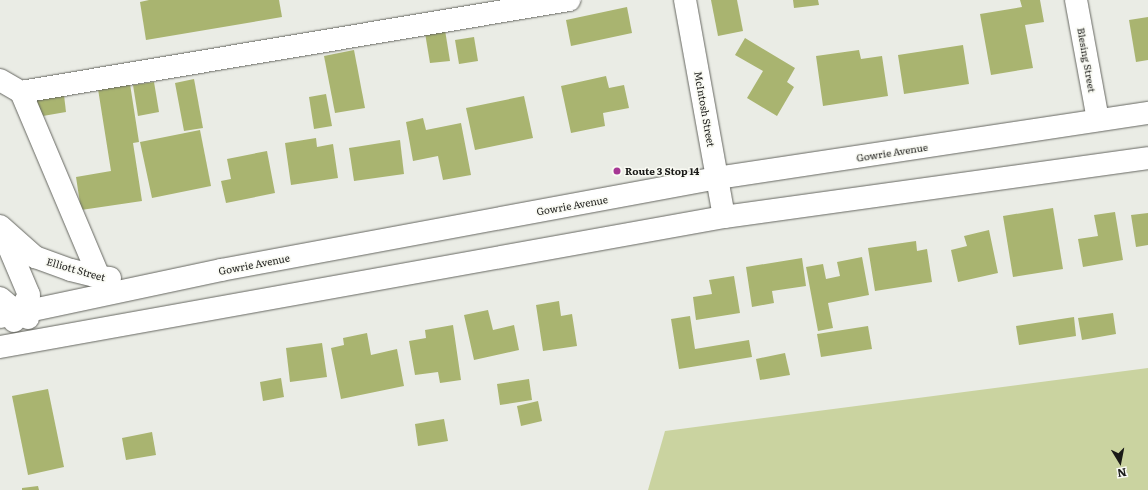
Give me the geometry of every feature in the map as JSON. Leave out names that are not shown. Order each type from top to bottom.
[{"type":"street","points":[[21,92],[489,7],[569,0]]},
{"type":"street","name":"McIntosh Street","points":[[685,0],[724,217]]},
{"type":"street","name":"Blesing Street","points":[[1076,0],[1098,120]]},
{"type":"street","points":[[0,80],[21,92],[99,277]]},
{"type":"street","name":"Gowrie Avenue","points":[[10,315],[221,270],[717,178],[1148,113]]},
{"type":"street","points":[[0,347],[724,217],[1148,158]]},
{"type":"street","points":[[0,226],[29,295],[10,315],[0,339]]},
{"type":"street","name":"Elliott Street","points":[[0,226],[35,257],[99,277],[163,282]]},
{"type":"street","points":[[0,298],[10,315],[62,336]]},
{"type":"green space","points":[[1148,368],[1148,490],[648,490],[665,431]]},
{"type":"building","points":[[149,0],[279,0],[282,17],[146,40],[140,2]]},
{"type":"building","points":[[711,0],[737,0],[743,31],[718,36]]},
{"type":"building","points":[[793,0],[818,0],[819,5],[794,8]]},
{"type":"building","points":[[1020,0],[1040,0],[1044,22],[1025,25],[1033,68],[991,75],[980,14],[1022,7]]},
{"type":"building","points":[[627,7],[632,33],[571,46],[566,20]]},
{"type":"building","points":[[1148,17],[1148,60],[1136,62],[1129,20]]},
{"type":"building","points":[[445,30],[450,61],[430,63],[425,33]]},
{"type":"building","points":[[474,37],[478,61],[459,64],[455,40]]},
{"type":"building","points":[[745,38],[795,68],[787,82],[794,87],[777,116],[747,98],[763,71],[735,55]]},
{"type":"building","points":[[963,45],[969,84],[904,94],[898,55]]},
{"type":"building","points":[[354,50],[365,108],[335,113],[324,56]]},
{"type":"building","points":[[859,50],[861,59],[882,56],[888,96],[823,106],[816,56]]},
{"type":"building","points":[[606,76],[609,88],[624,85],[629,108],[603,113],[605,126],[571,133],[561,86]]},
{"type":"building","points":[[194,79],[203,128],[184,131],[175,83]]},
{"type":"building","points":[[154,82],[159,112],[138,116],[133,85]]},
{"type":"building","points":[[130,84],[139,142],[133,143],[142,201],[81,210],[76,177],[111,171],[98,89]]},
{"type":"building","points":[[326,94],[332,126],[314,129],[309,97]]},
{"type":"building","points":[[64,95],[66,112],[37,117],[35,100]]},
{"type":"building","points":[[524,96],[533,138],[475,150],[466,108]]},
{"type":"building","points":[[423,118],[426,130],[461,123],[471,175],[443,180],[438,156],[413,161],[406,122]]},
{"type":"building","points":[[200,130],[211,186],[152,198],[140,142]]},
{"type":"building","points":[[316,138],[317,147],[333,144],[338,178],[291,185],[285,143]]},
{"type":"building","points":[[400,140],[404,174],[354,181],[349,148]]},
{"type":"building","points":[[267,151],[275,193],[226,203],[221,181],[231,179],[227,159]]},
{"type":"building","points":[[1053,208],[1063,269],[1013,277],[1003,216]]},
{"type":"building","points":[[1115,212],[1123,260],[1083,267],[1078,239],[1098,236],[1094,215]]},
{"type":"building","points":[[1148,213],[1148,245],[1136,247],[1131,215]]},
{"type":"building","points":[[989,230],[998,273],[958,282],[951,250],[967,246],[964,236]]},
{"type":"building","points":[[916,241],[917,251],[927,249],[932,282],[875,291],[868,248]]},
{"type":"building","points":[[862,257],[869,295],[828,303],[833,328],[818,331],[806,267],[823,264],[826,279],[840,276],[837,262]]},
{"type":"building","points":[[802,258],[806,286],[772,291],[774,303],[752,307],[746,267]]},
{"type":"building","points":[[734,276],[740,313],[696,320],[693,297],[712,294],[709,280]]},
{"type":"building","points":[[559,301],[561,316],[572,314],[577,346],[543,351],[536,305]]},
{"type":"building","points":[[488,310],[493,330],[514,325],[519,350],[474,360],[464,315]]},
{"type":"building","points":[[1113,313],[1116,334],[1082,340],[1078,318]]},
{"type":"building","points":[[690,316],[695,349],[749,340],[752,357],[679,369],[671,319]]},
{"type":"building","points":[[1074,317],[1076,336],[1019,345],[1016,326]]},
{"type":"building","points":[[453,325],[461,380],[440,383],[438,372],[415,375],[409,341],[426,338],[425,330]]},
{"type":"building","points":[[868,326],[872,349],[821,357],[817,334]]},
{"type":"building","points":[[367,333],[371,355],[397,349],[404,386],[341,399],[331,348],[344,345],[343,338]]},
{"type":"building","points":[[322,343],[327,377],[290,382],[286,348]]},
{"type":"building","points":[[785,353],[790,375],[760,380],[756,359]]},
{"type":"building","points":[[281,378],[284,397],[263,401],[260,382]]},
{"type":"building","points":[[529,379],[532,400],[500,405],[497,384]]},
{"type":"building","points":[[48,389],[64,467],[28,475],[12,396]]},
{"type":"building","points":[[538,401],[542,421],[521,426],[517,406]]},
{"type":"building","points":[[444,419],[448,441],[418,446],[415,424]]},
{"type":"building","points":[[152,432],[156,455],[126,460],[122,438]]},
{"type":"building","points":[[38,486],[39,490],[22,490],[22,488]]},
{"type":"place","name":"Route 3 Stop 14","points":[[617,171]]}]
